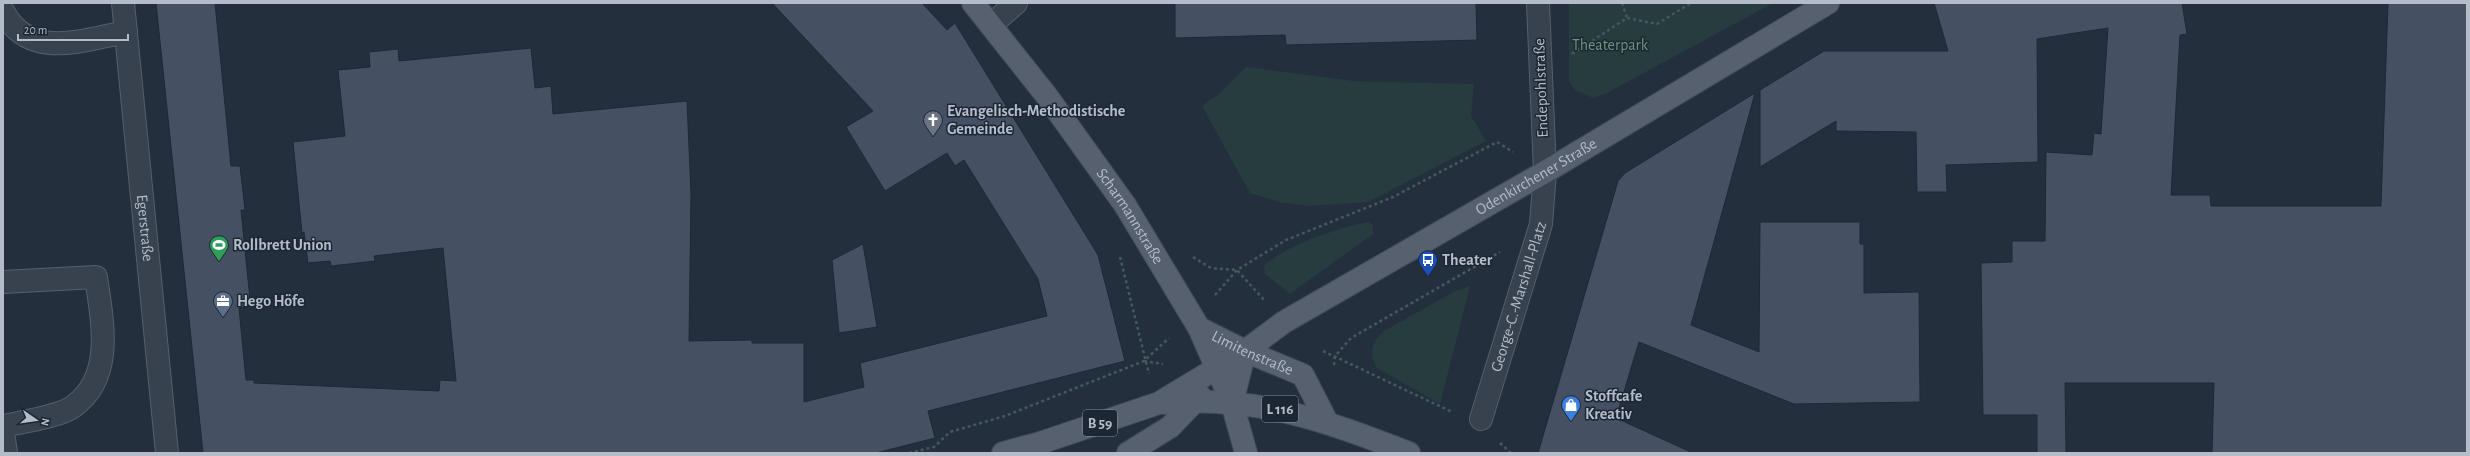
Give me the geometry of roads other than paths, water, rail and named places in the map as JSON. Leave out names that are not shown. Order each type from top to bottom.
[{"type":"main road","name":"Scharmannstraße","points":[[973,3],[1046,95],[1125,205],[1199,328],[1232,403],[1246,453]]},
{"type":"main road","name":"Odenkirchener Straße","points":[[1003,453],[1040,443],[1160,403],[1219,371],[1284,322],[1544,172],[1828,3]]},
{"type":"main road","name":"Limitenstraße","points":[[1199,328],[1244,351],[1303,375],[1327,422]]},
{"type":"main road","points":[[1232,403],[1244,351]]},
{"type":"main road","name":"Odenkirchener Straße","points":[[1128,453],[1170,427],[1196,400],[1219,371]]},
{"type":"main road","name":"Odenkirchener Straße","points":[[1160,403],[1196,400],[1232,403]]},
{"type":"main road","name":"L 116","points":[[1232,403],[1280,409],[1327,422],[1409,453]]},
{"type":"street","name":"Egerstraße","points":[[123,3],[167,453]]},
{"type":"street","points":[[991,25],[1016,3]]},
{"type":"street","name":"Endepohlstraße","points":[[1538,3],[1539,78],[1544,172]]},
{"type":"street","points":[[3,12],[9,23],[29,39],[54,45],[126,32]]},
{"type":"street","name":"George-C.-Marshall-Platz","points":[[1481,419],[1541,224],[1544,172]]},
{"type":"street","points":[[3,282],[96,277],[104,335],[100,365],[90,389],[73,407],[39,419],[3,426]]},
{"type":"street","points":[[3,432],[6,453]]},
{"type":"place","name":"Evangelisch-Methodistische Gemeinde","points":[[933,137]]},
{"type":"place","name":"Rollbrett Union","points":[[219,262]]},
{"type":"place","name":"Theater","points":[[1428,277]]},
{"type":"place","name":"Hego Höfe","points":[[223,318]]},
{"type":"place","name":"Stoffcafe Kreativ","points":[[1571,422]]},
{"type":"park label","name":"Theaterpark","points":[[1610,45]]}]
